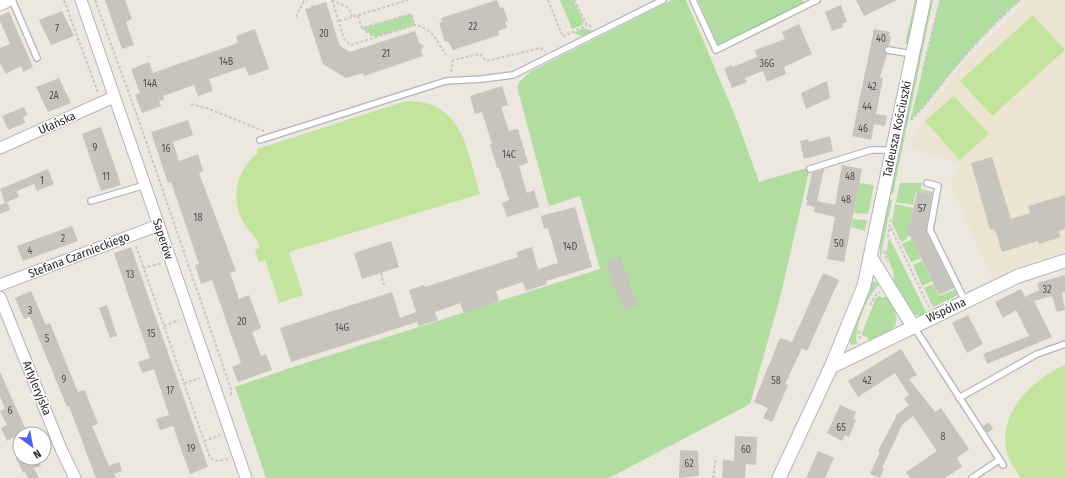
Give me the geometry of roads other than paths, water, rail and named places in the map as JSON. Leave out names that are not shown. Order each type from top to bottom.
[{"type":"street","points":[[0,5],[11,0]]},
{"type":"street","name":"Saperów","points":[[82,0],[114,97],[146,184],[170,260],[246,478]]},
{"type":"street","name":"Tadeusza Kościuszki","points":[[779,478],[831,367],[864,286],[924,0]]},
{"type":"street","name":"Ułańska","points":[[0,148],[114,97]]},
{"type":"street","name":"Stefana Czarnieckiego","points":[[0,285],[159,225]]},
{"type":"street","points":[[871,258],[913,326]]},
{"type":"street","name":"Wspólna","points":[[831,367],[1018,276],[1065,261]]},
{"type":"street","name":"Artyleryjska","points":[[0,297],[61,449],[75,478]]},
{"type":"lane","points":[[11,0],[38,58]]},
{"type":"lane","points":[[260,140],[446,81],[482,79],[513,75],[663,0]]},
{"type":"lane","points":[[693,0],[716,50],[817,0]]},
{"type":"lane","points":[[888,50],[913,54]]},
{"type":"lane","points":[[810,169],[871,150],[892,150]]},
{"type":"lane","points":[[927,183],[938,186],[930,230],[965,301]]},
{"type":"lane","points":[[91,201],[146,184]]},
{"type":"lane","points":[[913,326],[1001,462],[972,478]]},
{"type":"lane","points":[[959,398],[1037,354],[1065,344]]}]
